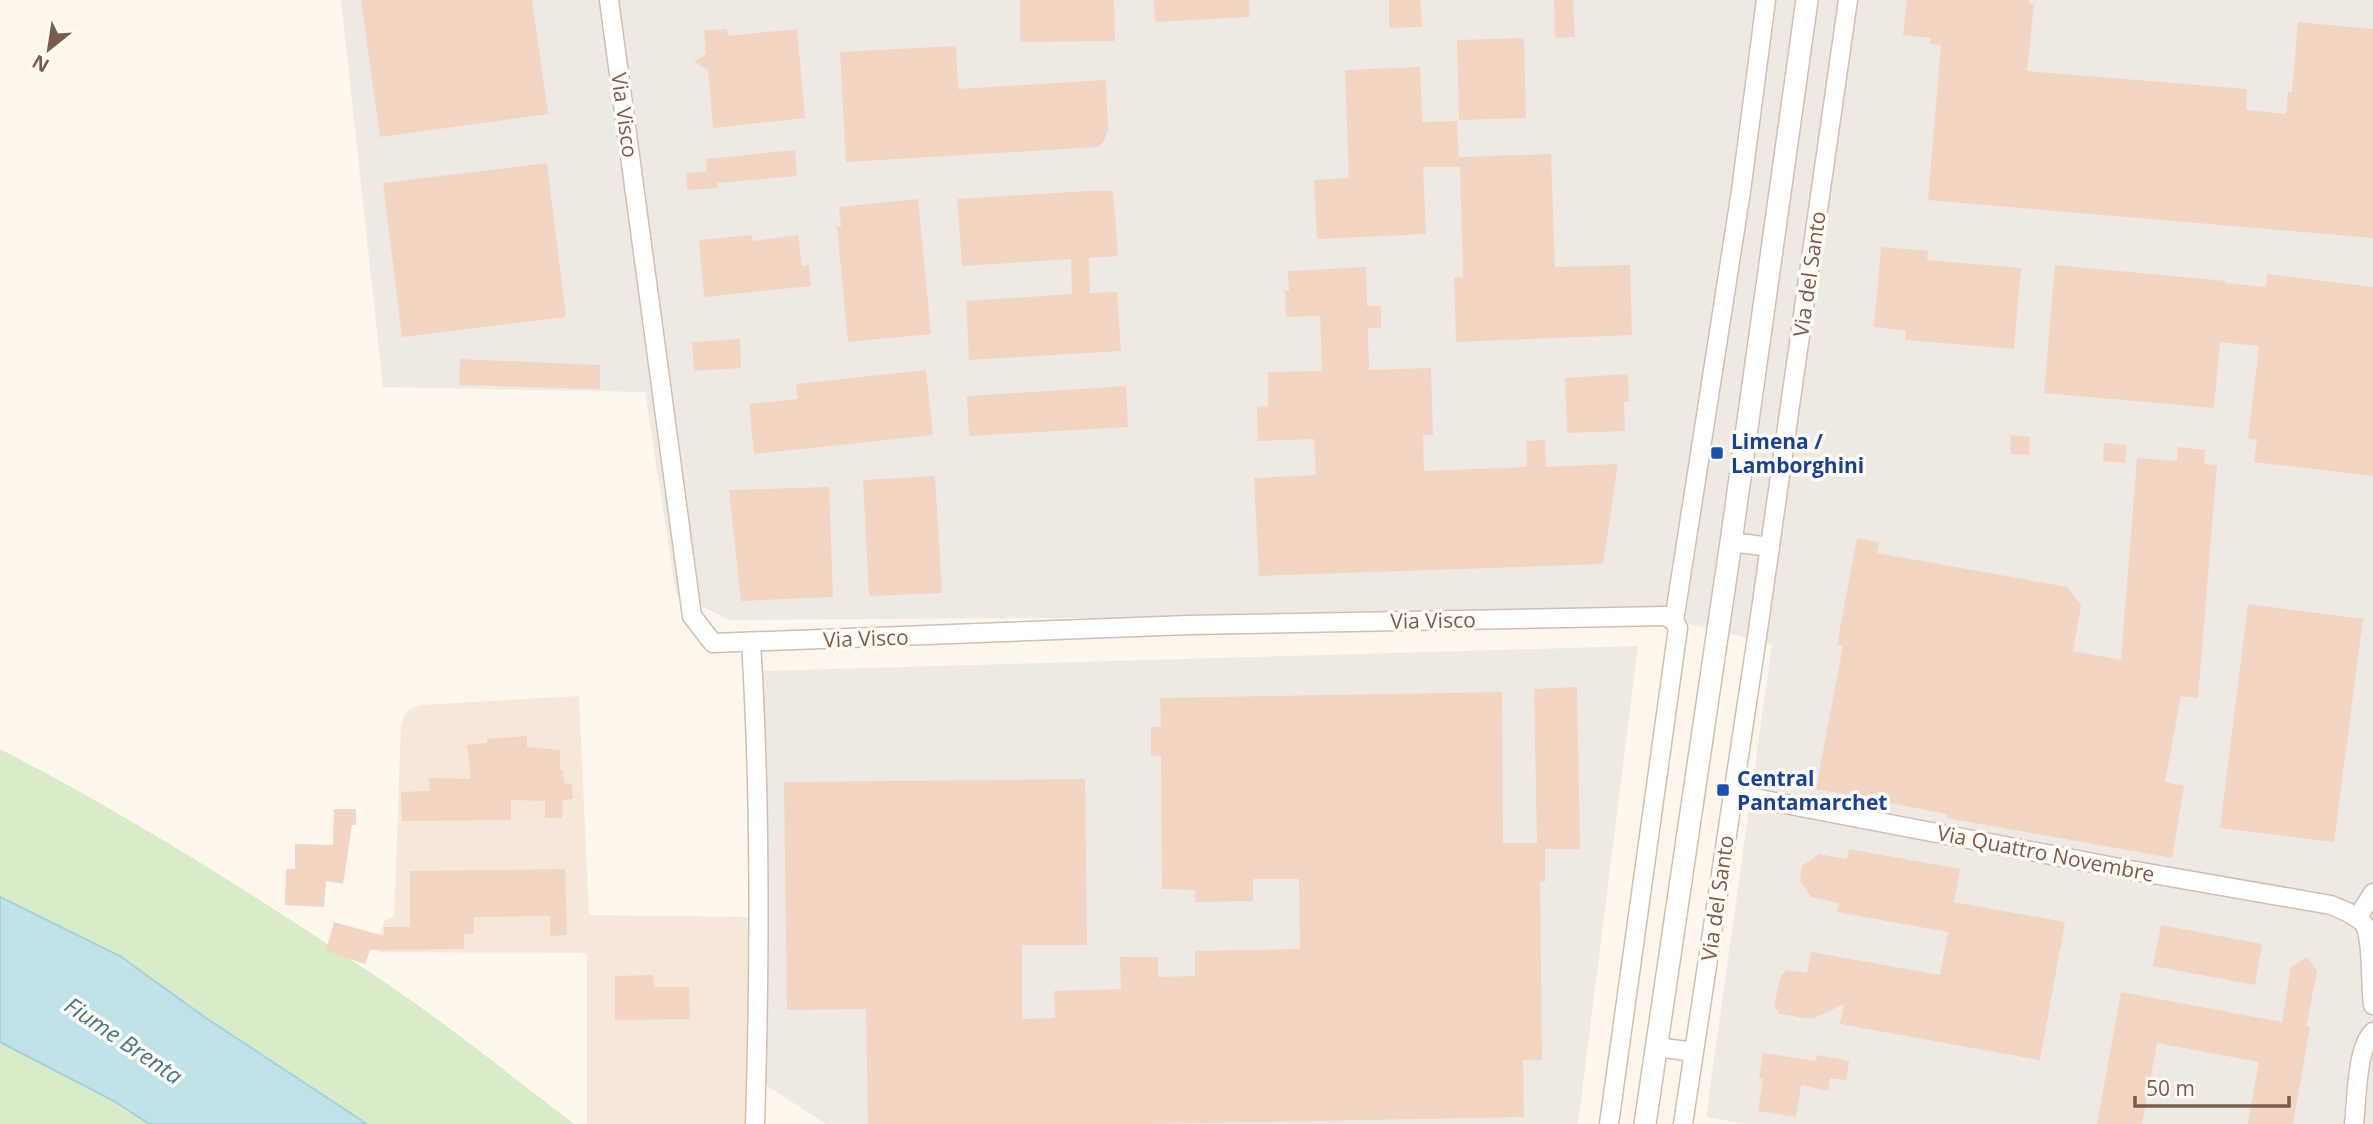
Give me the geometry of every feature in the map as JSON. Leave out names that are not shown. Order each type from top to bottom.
[{"type":"street","name":"Via Visco","points":[[609,0],[692,616],[713,643],[1202,625],[1614,617],[1665,617],[1674,621]]},
{"type":"street","points":[[1609,1124],[1678,628],[1674,621],[1739,205],[1766,0]]},
{"type":"street","points":[[1645,1124],[1807,0]]},
{"type":"street","name":"Via del Santo","points":[[1683,1124],[1770,547],[1848,0]]},
{"type":"street","points":[[1731,542],[1770,547]]},
{"type":"street","points":[[751,642],[758,740],[759,1006],[755,1124]]},
{"type":"street","name":"Via Quattro Novembre","points":[[1733,794],[2130,870],[2331,905],[2357,918]]},
{"type":"street","points":[[2373,893],[2357,918],[2365,925],[2370,937],[2373,1005]]},
{"type":"street","points":[[2354,1124],[2362,1054],[2373,1031]]},
{"type":"street","points":[[1657,1046],[1694,1052]]},
{"type":"shaded area","points":[[341,0],[2373,0],[2373,1124],[1745,1124],[1706,1117],[1772,644],[1649,614],[729,620],[676,593],[645,392],[383,387]]},
{"type":"shaded area","points":[[1638,646],[1578,1124],[826,1124],[764,1084],[765,740],[761,671]]},
{"type":"shaded area","points":[[579,696],[589,915],[754,917],[749,1124],[587,1124],[587,953],[379,952],[384,921],[394,916],[401,728],[404,716],[410,709],[420,705]]},
{"type":"green space","points":[[0,749],[148,831],[292,921],[410,1000],[574,1124],[367,1124],[206,1018],[49,921],[0,897]]},
{"type":"green space","points":[[0,1042],[114,1101],[149,1124],[0,1124]]},
{"type":"water","name":"Fiume Brenta","points":[[0,897],[120,956],[206,1018],[367,1124],[149,1124],[114,1101],[0,1042]]},
{"type":"building","points":[[361,0],[532,0],[548,114],[380,137]]},
{"type":"building","points":[[1020,0],[1114,0],[1115,41],[1020,42]]},
{"type":"building","points":[[1154,0],[1249,0],[1250,17],[1155,22]]},
{"type":"building","points":[[1389,0],[1420,0],[1422,27],[1389,28]]},
{"type":"building","points":[[1554,0],[1573,0],[1575,37],[1555,38]]},
{"type":"building","points":[[1907,0],[2029,0],[2029,3],[2034,4],[2027,71],[2247,89],[2246,110],[2286,114],[2288,92],[2292,92],[2298,22],[2373,29],[2373,238],[1928,200],[1941,45],[1930,44],[1931,38],[1903,35]]},
{"type":"building","points":[[727,29],[728,36],[797,29],[805,118],[713,128],[708,70],[694,62],[706,54],[704,30]]},
{"type":"building","points":[[1524,38],[1526,118],[1459,120],[1457,40]]},
{"type":"building","points":[[956,46],[958,89],[1106,80],[1108,129],[1104,141],[1098,147],[846,162],[840,52]]},
{"type":"building","points":[[1420,67],[1422,122],[1457,121],[1459,164],[1459,157],[1551,154],[1555,267],[1630,265],[1632,335],[1456,342],[1454,278],[1463,277],[1460,167],[1423,167],[1426,234],[1317,239],[1314,180],[1349,178],[1345,70]]},
{"type":"building","points":[[795,150],[797,176],[717,183],[718,188],[687,190],[686,173],[707,171],[706,159]]},
{"type":"building","points":[[547,163],[566,317],[402,337],[383,183]]},
{"type":"building","points":[[1113,191],[1118,256],[1089,258],[1090,293],[1117,292],[1121,351],[969,360],[966,301],[1072,294],[1071,259],[962,266],[957,199]]},
{"type":"building","points":[[918,199],[931,334],[848,342],[837,227],[841,227],[839,207]]},
{"type":"building","points":[[752,235],[753,241],[798,235],[802,266],[809,265],[811,286],[704,297],[699,240]]},
{"type":"building","points":[[1881,247],[1928,251],[1927,260],[2021,268],[2014,349],[1905,340],[1906,331],[1874,327]]},
{"type":"building","points":[[2055,265],[2266,287],[2267,274],[2373,287],[2373,476],[2254,462],[2257,440],[2248,439],[2259,346],[2220,342],[2214,408],[2044,393]]},
{"type":"building","points":[[1366,267],[1367,306],[1381,306],[1381,328],[1368,328],[1369,370],[1431,368],[1433,435],[1423,435],[1424,471],[1527,467],[1526,441],[1545,440],[1546,467],[1618,464],[1603,564],[1259,576],[1254,478],[1316,475],[1314,439],[1258,441],[1257,407],[1268,406],[1268,372],[1322,371],[1320,316],[1286,317],[1285,291],[1289,291],[1288,271]]},
{"type":"building","points":[[740,339],[741,368],[694,371],[692,342]]},
{"type":"building","points":[[460,359],[600,365],[600,389],[459,385]]},
{"type":"building","points":[[926,370],[933,435],[754,454],[749,404],[798,399],[796,384]]},
{"type":"building","points":[[1628,374],[1629,402],[1624,402],[1625,431],[1567,433],[1565,378]]},
{"type":"building","points":[[1126,386],[1128,427],[969,436],[967,396]]},
{"type":"building","points":[[2011,435],[2030,437],[2029,455],[2010,454]]},
{"type":"building","points":[[2104,443],[2127,445],[2125,463],[2103,461]]},
{"type":"building","points":[[2178,447],[2205,450],[2204,464],[2217,465],[2198,698],[2181,696],[2165,782],[2184,786],[2172,858],[1947,818],[1947,814],[1816,789],[1843,645],[1837,645],[1857,538],[1879,542],[1877,553],[2067,587],[2081,605],[2073,651],[2121,660],[2137,458],[2177,461]]},
{"type":"building","points":[[935,476],[942,593],[869,596],[863,480]]},
{"type":"building","points":[[829,487],[833,597],[741,601],[729,490]]},
{"type":"building","points":[[2248,604],[2363,619],[2334,842],[2220,828]]},
{"type":"building","points":[[1577,687],[1580,849],[1545,849],[1545,882],[1540,882],[1542,1060],[1523,1060],[1524,1117],[1148,1124],[868,1124],[866,1009],[787,1010],[784,782],[1085,779],[1087,945],[1022,945],[1022,1019],[1055,1018],[1054,991],[1121,989],[1120,957],[1158,957],[1158,977],[1195,976],[1195,951],[1300,949],[1299,879],[1253,879],[1253,901],[1195,902],[1195,890],[1162,889],[1161,756],[1151,756],[1151,727],[1161,727],[1160,698],[1502,692],[1503,843],[1537,843],[1534,689]]},
{"type":"building","points":[[527,736],[527,747],[560,750],[560,770],[563,770],[564,783],[572,784],[573,799],[563,800],[562,818],[545,818],[545,801],[511,800],[511,820],[402,821],[401,792],[430,791],[429,778],[471,779],[467,745],[487,743],[487,739]]},
{"type":"building","points":[[334,809],[356,809],[356,825],[352,825],[343,884],[326,881],[324,907],[285,905],[286,869],[295,869],[295,844],[333,845]]},
{"type":"building","points":[[1849,849],[1960,869],[1954,902],[2065,922],[2040,1060],[1840,1024],[1844,1004],[1812,1019],[1780,1014],[1774,1006],[1781,975],[1787,970],[1807,973],[1811,952],[1940,975],[1948,932],[1837,912],[1839,903],[1811,897],[1800,881],[1802,866],[1819,854],[1847,859]]},
{"type":"building","points":[[565,869],[567,935],[550,936],[550,916],[474,917],[474,934],[464,934],[464,949],[370,950],[365,964],[326,951],[334,922],[384,936],[384,927],[410,927],[410,871]]},
{"type":"building","points":[[2161,925],[2262,944],[2255,985],[2153,966]]},
{"type":"building","points":[[2307,957],[2317,971],[2306,1027],[2310,1027],[2293,1124],[2248,1124],[2259,1062],[2157,1043],[2142,1124],[2097,1124],[2121,992],[2282,1022],[2291,967]]},
{"type":"building","points":[[653,975],[654,987],[689,987],[690,1019],[615,1020],[615,976]]},
{"type":"building","points":[[1763,1053],[1816,1061],[1817,1055],[1849,1061],[1846,1080],[1830,1078],[1828,1091],[1801,1085],[1796,1117],[1758,1111],[1763,1079],[1759,1078]]},
{"type":"place","name":"Limena / Lamborghini","points":[[1717,453]]},
{"type":"place","name":"Central Pantamarchet","points":[[1723,790]]}]
